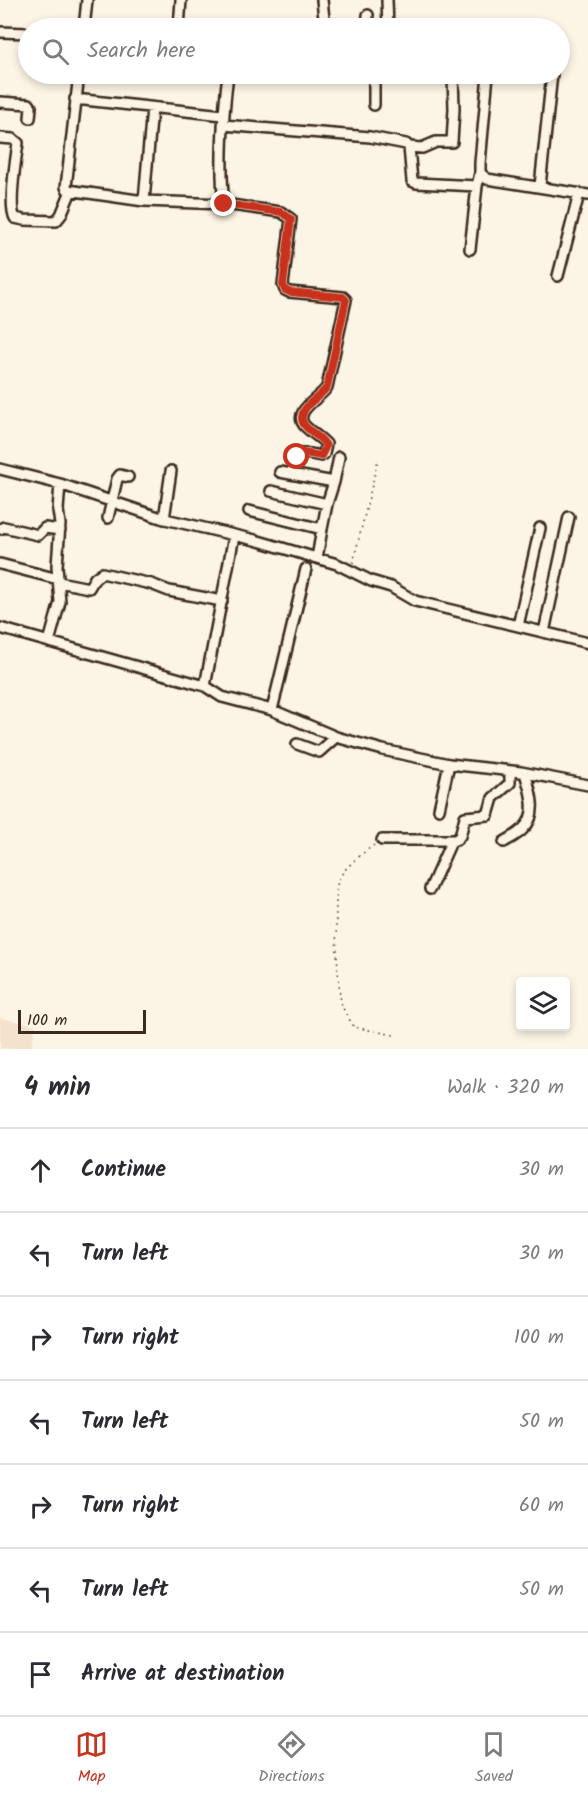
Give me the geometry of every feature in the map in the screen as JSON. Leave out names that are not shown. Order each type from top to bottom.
[{"type":"street","points":[[85,18],[87,0]]},
{"type":"street","points":[[180,18],[181,0]]},
{"type":"street","points":[[322,0],[323,18]]},
{"type":"street","points":[[387,0],[388,18]]},
{"type":"street","points":[[0,32],[18,33]]},
{"type":"street","points":[[77,84],[66,187],[71,191],[144,201],[224,204],[281,212],[291,219],[283,285],[285,290],[343,297],[346,300],[327,387],[302,414],[302,420],[306,426],[325,442],[326,446],[321,456],[300,454],[291,474]]},
{"type":"street","points":[[224,204],[223,120],[227,84]]},
{"type":"street","points":[[374,84],[374,105]]},
{"type":"street","points":[[75,99],[152,108],[223,120],[370,137],[422,148],[436,142],[452,142],[453,84]]},
{"type":"street","points":[[470,249],[480,173],[487,84]]},
{"type":"street","points":[[540,186],[551,84]]},
{"type":"street","points":[[0,102],[29,104],[30,118]]},
{"type":"street","points":[[144,201],[152,108]]},
{"type":"street","points":[[0,138],[14,139],[18,142],[13,180],[12,212],[15,218],[56,221],[71,191]]},
{"type":"street","points":[[409,147],[414,182],[477,186]]},
{"type":"street","points":[[480,173],[487,179],[504,183],[540,186],[583,195],[558,276]]},
{"type":"street","points":[[316,558],[339,457]]},
{"type":"street","points":[[0,469],[60,484],[164,519],[255,540],[316,558],[351,570],[371,581],[392,587],[415,601],[588,643]]},
{"type":"street","points":[[164,519],[171,471]]},
{"type":"street","points":[[280,472],[334,482]]},
{"type":"street","points":[[108,518],[118,476],[128,477]]},
{"type":"street","points":[[49,642],[60,602],[57,566],[60,484]]},
{"type":"street","points":[[271,491],[327,504]]},
{"type":"street","points":[[249,511],[322,528]]},
{"type":"street","points":[[544,632],[569,517]]},
{"type":"street","points":[[0,529],[4,527],[38,535],[45,528],[60,530]]},
{"type":"street","points":[[518,626],[540,528]]},
{"type":"street","points":[[205,686],[234,536]]},
{"type":"street","points":[[0,564],[89,588],[95,578],[102,573],[151,584],[169,591],[222,601]]},
{"type":"street","points":[[272,710],[306,569]]},
{"type":"street","points":[[0,628],[205,686],[222,697],[272,710],[336,737],[383,750],[449,764],[525,773],[588,785]]},
{"type":"street","points":[[297,744],[319,752],[336,737]]},
{"type":"street","points":[[439,809],[449,764]]},
{"type":"street","points":[[382,840],[451,842],[459,839],[465,817],[488,815],[493,798],[510,783],[510,771]]},
{"type":"street","points":[[504,842],[523,830],[532,812],[533,804],[525,773]]},
{"type":"street","points":[[430,889],[451,842]]},
{"type":"path","points":[[351,570],[378,460]]},
{"type":"path","points":[[382,840],[361,855],[337,883],[336,912],[340,986],[342,1003],[354,1027],[394,1035]]},
{"type":"shaded area","points":[[0,1018],[36,1025],[31,1049],[0,1049]]},
{"type":"route","points":[[224,204],[281,212],[287,215],[291,219],[283,285],[285,290],[343,297],[346,300],[327,387],[302,414],[302,420],[306,426],[325,442],[324,454],[321,456],[304,453],[297,457]]}]
